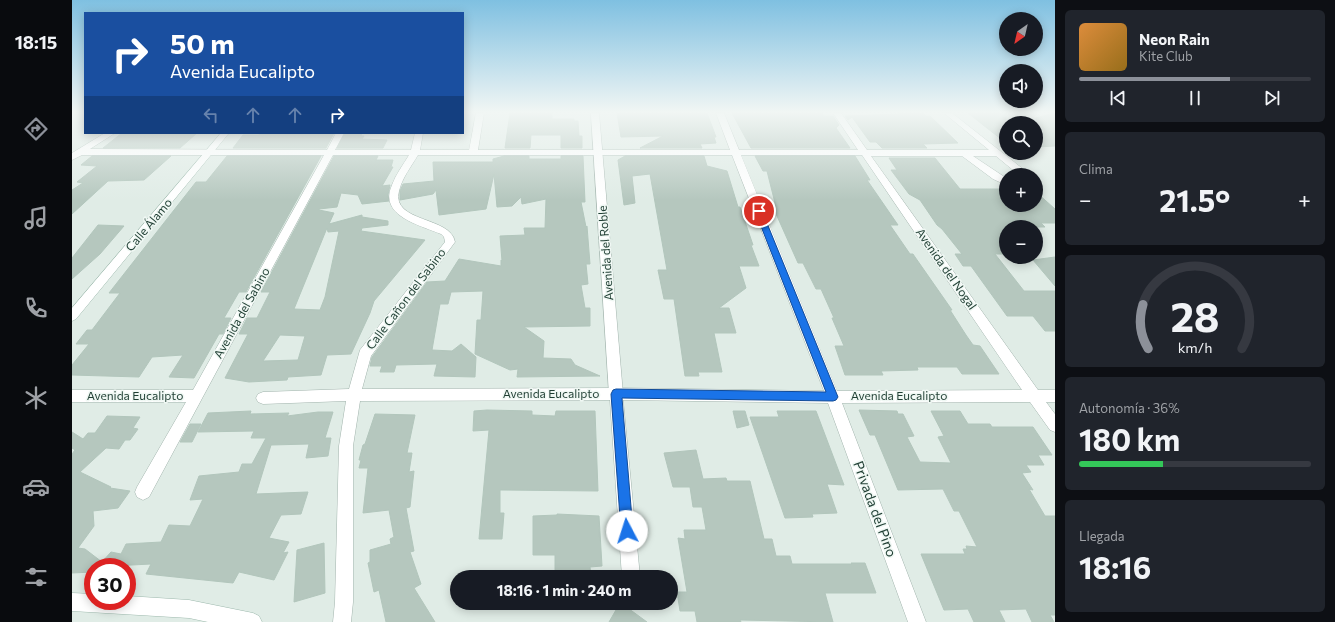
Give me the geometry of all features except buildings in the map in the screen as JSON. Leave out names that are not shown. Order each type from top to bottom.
[{"type":"street","points":[[72,157],[97,142]]},
{"type":"street","name":"Calle Álamo","points":[[72,316],[218,142]]},
{"type":"street","name":"Avenida del Sabino","points":[[143,492],[335,142]]},
{"type":"street","name":"Calle Cañon del Sabino","points":[[342,622],[344,602],[346,446],[354,394],[365,354],[450,242],[449,236],[445,232],[402,212],[396,206],[393,196],[399,180],[415,153],[417,142]]},
{"type":"street","points":[[474,153],[476,142]]},
{"type":"street","name":"Avenida del Roble","points":[[597,142],[629,570]]},
{"type":"street","name":"Privada del Pino","points":[[731,142],[833,397],[917,622]]},
{"type":"street","name":"Avenida del Nogal","points":[[857,142],[1036,396],[1055,426]]},
{"type":"street","points":[[984,142],[1016,168]]},
{"type":"street","points":[[80,152],[736,154],[997,153]]},
{"type":"street","points":[[964,153],[999,178]]},
{"type":"street","name":"Avenida Eucalipto","points":[[263,398],[354,394],[616,394],[833,397],[1055,396]]},
{"type":"street","name":"Avenida Eucalipto","points":[[72,396],[197,396]]},
{"type":"street","points":[[72,602],[188,609],[253,622]]},
{"type":"route","points":[[627,531],[616,394],[833,397],[759,211]]}]
